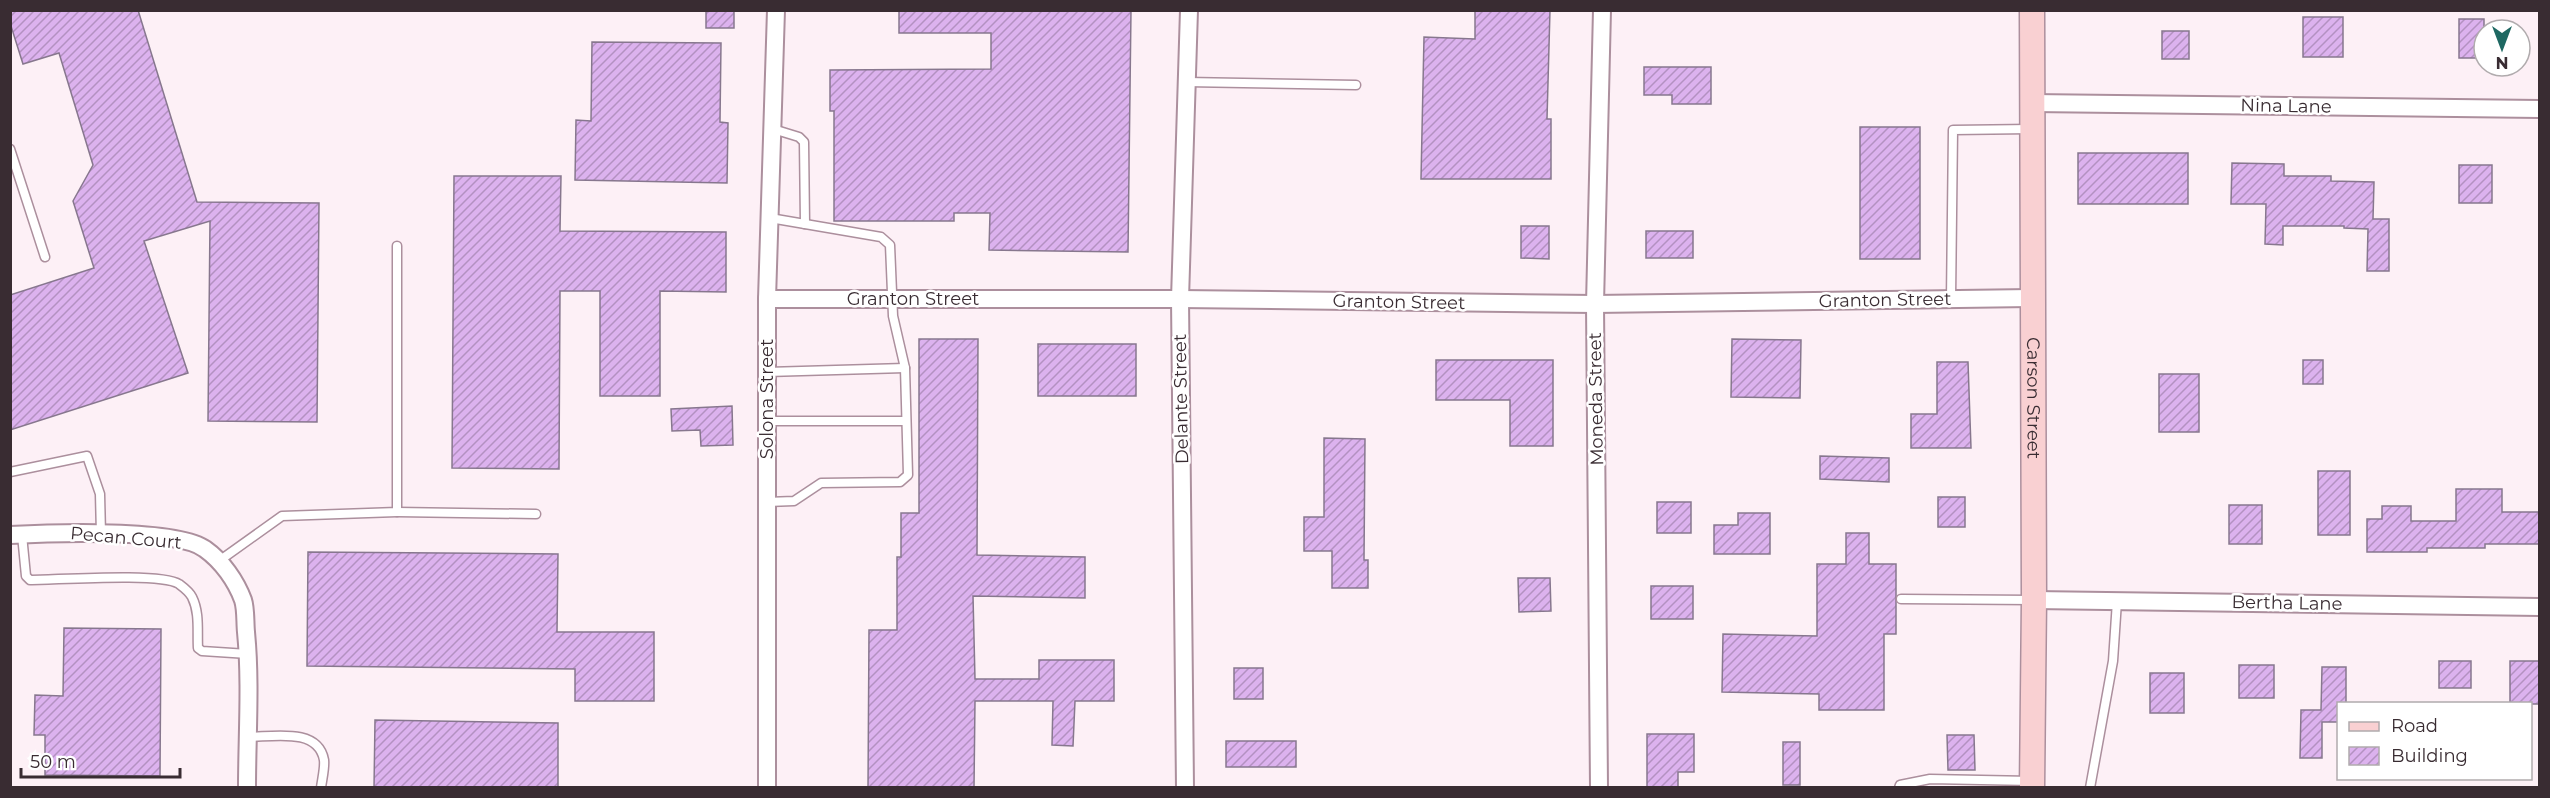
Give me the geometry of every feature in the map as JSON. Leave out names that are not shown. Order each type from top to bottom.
[{"type":"street","name":"Solona Street","points":[[767,788],[767,299],[776,10]]},
{"type":"street","name":"Delante Street","points":[[1185,788],[1179,299],[1189,10]]},
{"type":"street","name":"Moneda Street","points":[[1599,788],[1595,304],[1602,10]]},
{"type":"street","name":"Carson Street","points":[[2031,10],[2034,600],[2032,784]]},
{"type":"street","name":"Nina Lane","points":[[2032,103],[2540,109]]},
{"type":"street","name":"Granton Street","points":[[767,299],[1179,299],[1595,304],[2031,298]]},
{"type":"street","name":"Pecan Court","points":[[16,535],[55,532],[176,538],[204,547],[219,561],[235,582],[243,602],[248,654],[247,788]]},
{"type":"street","name":"Bertha Lane","points":[[2034,600],[2540,607]]},
{"type":"lane","points":[[1186,82],[1356,85]]},
{"type":"lane","points":[[773,129],[799,137],[804,142],[806,224]]},
{"type":"lane","points":[[1951,299],[1953,130],[2032,129]]},
{"type":"lane","points":[[10,149],[45,257]]},
{"type":"lane","points":[[767,502],[794,501],[821,483],[900,482],[908,475],[905,368],[894,330],[892,249],[887,240],[881,237],[770,218]]},
{"type":"lane","points":[[397,246],[397,512]]},
{"type":"lane","points":[[767,372],[905,368]]},
{"type":"lane","points":[[767,421],[906,421]]},
{"type":"lane","points":[[10,472],[87,456],[100,494],[101,534]]},
{"type":"lane","points":[[219,561],[282,516],[397,512],[536,514]]},
{"type":"lane","points":[[16,535],[26,576],[30,580],[131,578],[163,579],[178,583],[191,596],[197,612],[198,648],[202,651],[248,654]]},
{"type":"lane","points":[[1901,599],[2034,600]]},
{"type":"lane","points":[[2090,788],[2113,662],[2117,601]]},
{"type":"lane","points":[[247,737],[307,737],[319,745],[324,761],[321,788]]},
{"type":"lane","points":[[1899,788],[1900,785],[1930,779],[2032,784]]},
{"type":"building","points":[[10,10],[138,10],[197,202],[319,203],[317,422],[208,421],[210,221],[144,241],[188,373],[10,430],[10,295],[94,268],[73,201],[93,165],[59,53],[23,64],[10,23]]},
{"type":"building","points":[[706,10],[734,10],[734,28],[706,28]]},
{"type":"building","points":[[899,10],[1131,10],[1128,252],[989,250],[990,213],[954,213],[954,221],[834,221],[834,111],[830,111],[830,70],[991,69],[991,33],[899,33]]},
{"type":"building","points":[[1475,10],[1550,10],[1547,119],[1551,119],[1551,179],[1421,179],[1424,37],[1475,39]]},
{"type":"building","points":[[2303,17],[2343,17],[2343,57],[2303,57]]},
{"type":"building","points":[[2459,19],[2472,19],[2472,58],[2459,58]]},
{"type":"building","points":[[2162,31],[2189,31],[2189,59],[2162,59]]},
{"type":"building","points":[[592,42],[721,43],[720,122],[728,123],[727,183],[575,180],[576,120],[591,121]]},
{"type":"building","points":[[1644,67],[1711,67],[1711,104],[1672,104],[1672,95],[1644,95]]},
{"type":"building","points":[[1860,127],[1920,127],[1920,259],[1860,259]]},
{"type":"building","points":[[2078,153],[2188,153],[2188,204],[2078,204]]},
{"type":"building","points":[[2232,163],[2284,164],[2284,176],[2331,176],[2331,181],[2374,182],[2373,219],[2389,219],[2389,271],[2367,271],[2368,229],[2344,228],[2344,226],[2283,226],[2283,245],[2265,244],[2266,204],[2231,204]]},
{"type":"building","points":[[2459,165],[2492,165],[2492,203],[2459,203]]},
{"type":"building","points":[[454,176],[561,176],[560,231],[726,232],[726,292],[660,291],[660,396],[600,396],[600,291],[560,291],[559,469],[452,468]]},
{"type":"building","points":[[1521,226],[1549,226],[1549,259],[1521,258]]},
{"type":"building","points":[[1646,231],[1693,231],[1693,258],[1646,258]]},
{"type":"building","points":[[919,339],[978,339],[977,555],[1085,557],[1085,598],[973,596],[975,679],[1039,679],[1039,660],[1114,660],[1114,701],[1075,701],[1073,746],[1052,745],[1053,701],[975,701],[974,788],[868,788],[869,630],[897,630],[897,557],[901,557],[901,513],[919,513]]},
{"type":"building","points":[[1732,339],[1801,340],[1800,398],[1731,397]]},
{"type":"building","points":[[1038,344],[1136,344],[1136,396],[1038,396]]},
{"type":"building","points":[[1436,360],[1553,360],[1553,446],[1510,446],[1510,400],[1436,400]]},
{"type":"building","points":[[2303,360],[2323,360],[2323,384],[2303,384]]},
{"type":"building","points":[[1937,362],[1968,362],[1971,448],[1911,448],[1911,414],[1937,414]]},
{"type":"building","points":[[2159,374],[2199,374],[2199,432],[2159,432]]},
{"type":"building","points":[[732,406],[733,445],[701,446],[700,430],[672,431],[671,409]]},
{"type":"building","points":[[1324,438],[1365,439],[1364,560],[1368,560],[1368,588],[1332,588],[1332,551],[1304,551],[1304,517],[1324,517]]},
{"type":"building","points":[[1820,456],[1889,458],[1889,482],[1820,479]]},
{"type":"building","points":[[2318,471],[2350,471],[2350,535],[2318,535]]},
{"type":"building","points":[[2456,489],[2502,489],[2502,512],[2540,512],[2540,544],[2485,544],[2485,548],[2427,548],[2427,552],[2367,552],[2367,519],[2382,519],[2382,506],[2411,506],[2411,521],[2456,521]]},
{"type":"building","points":[[1938,497],[1965,497],[1965,527],[1938,527]]},
{"type":"building","points":[[1657,502],[1691,502],[1691,533],[1657,533]]},
{"type":"building","points":[[2229,505],[2262,505],[2262,544],[2229,544]]},
{"type":"building","points":[[1738,513],[1770,513],[1770,554],[1714,554],[1714,525],[1738,525]]},
{"type":"building","points":[[1846,533],[1869,533],[1869,564],[1896,564],[1896,634],[1884,634],[1884,710],[1819,710],[1819,694],[1722,692],[1723,634],[1817,636],[1817,564],[1846,564]]},
{"type":"building","points":[[308,552],[558,554],[557,632],[654,632],[654,701],[575,701],[575,669],[307,666]]},
{"type":"building","points":[[1518,578],[1550,578],[1551,611],[1519,612]]},
{"type":"building","points":[[1651,586],[1693,586],[1693,619],[1651,619]]},
{"type":"building","points":[[64,628],[161,629],[160,776],[45,775],[45,735],[34,735],[35,695],[63,696]]},
{"type":"building","points":[[2439,661],[2471,661],[2471,688],[2439,688]]},
{"type":"building","points":[[2510,661],[2540,661],[2540,704],[2510,702]]},
{"type":"building","points":[[2239,665],[2274,665],[2274,698],[2239,698]]},
{"type":"building","points":[[2322,667],[2346,667],[2346,702],[2337,702],[2337,722],[2322,722],[2322,758],[2300,758],[2301,710],[2321,710]]},
{"type":"building","points":[[1234,668],[1263,668],[1263,699],[1234,699]]},
{"type":"building","points":[[2150,673],[2184,673],[2184,713],[2150,713]]},
{"type":"building","points":[[375,720],[558,723],[558,788],[374,788]]},
{"type":"building","points":[[1647,734],[1694,734],[1694,772],[1678,772],[1678,788],[1647,788]]},
{"type":"building","points":[[1947,735],[1974,735],[1975,770],[1948,770]]},
{"type":"building","points":[[1226,741],[1296,741],[1296,767],[1226,767]]},
{"type":"building","points":[[1783,742],[1800,742],[1800,785],[1783,785]]}]
